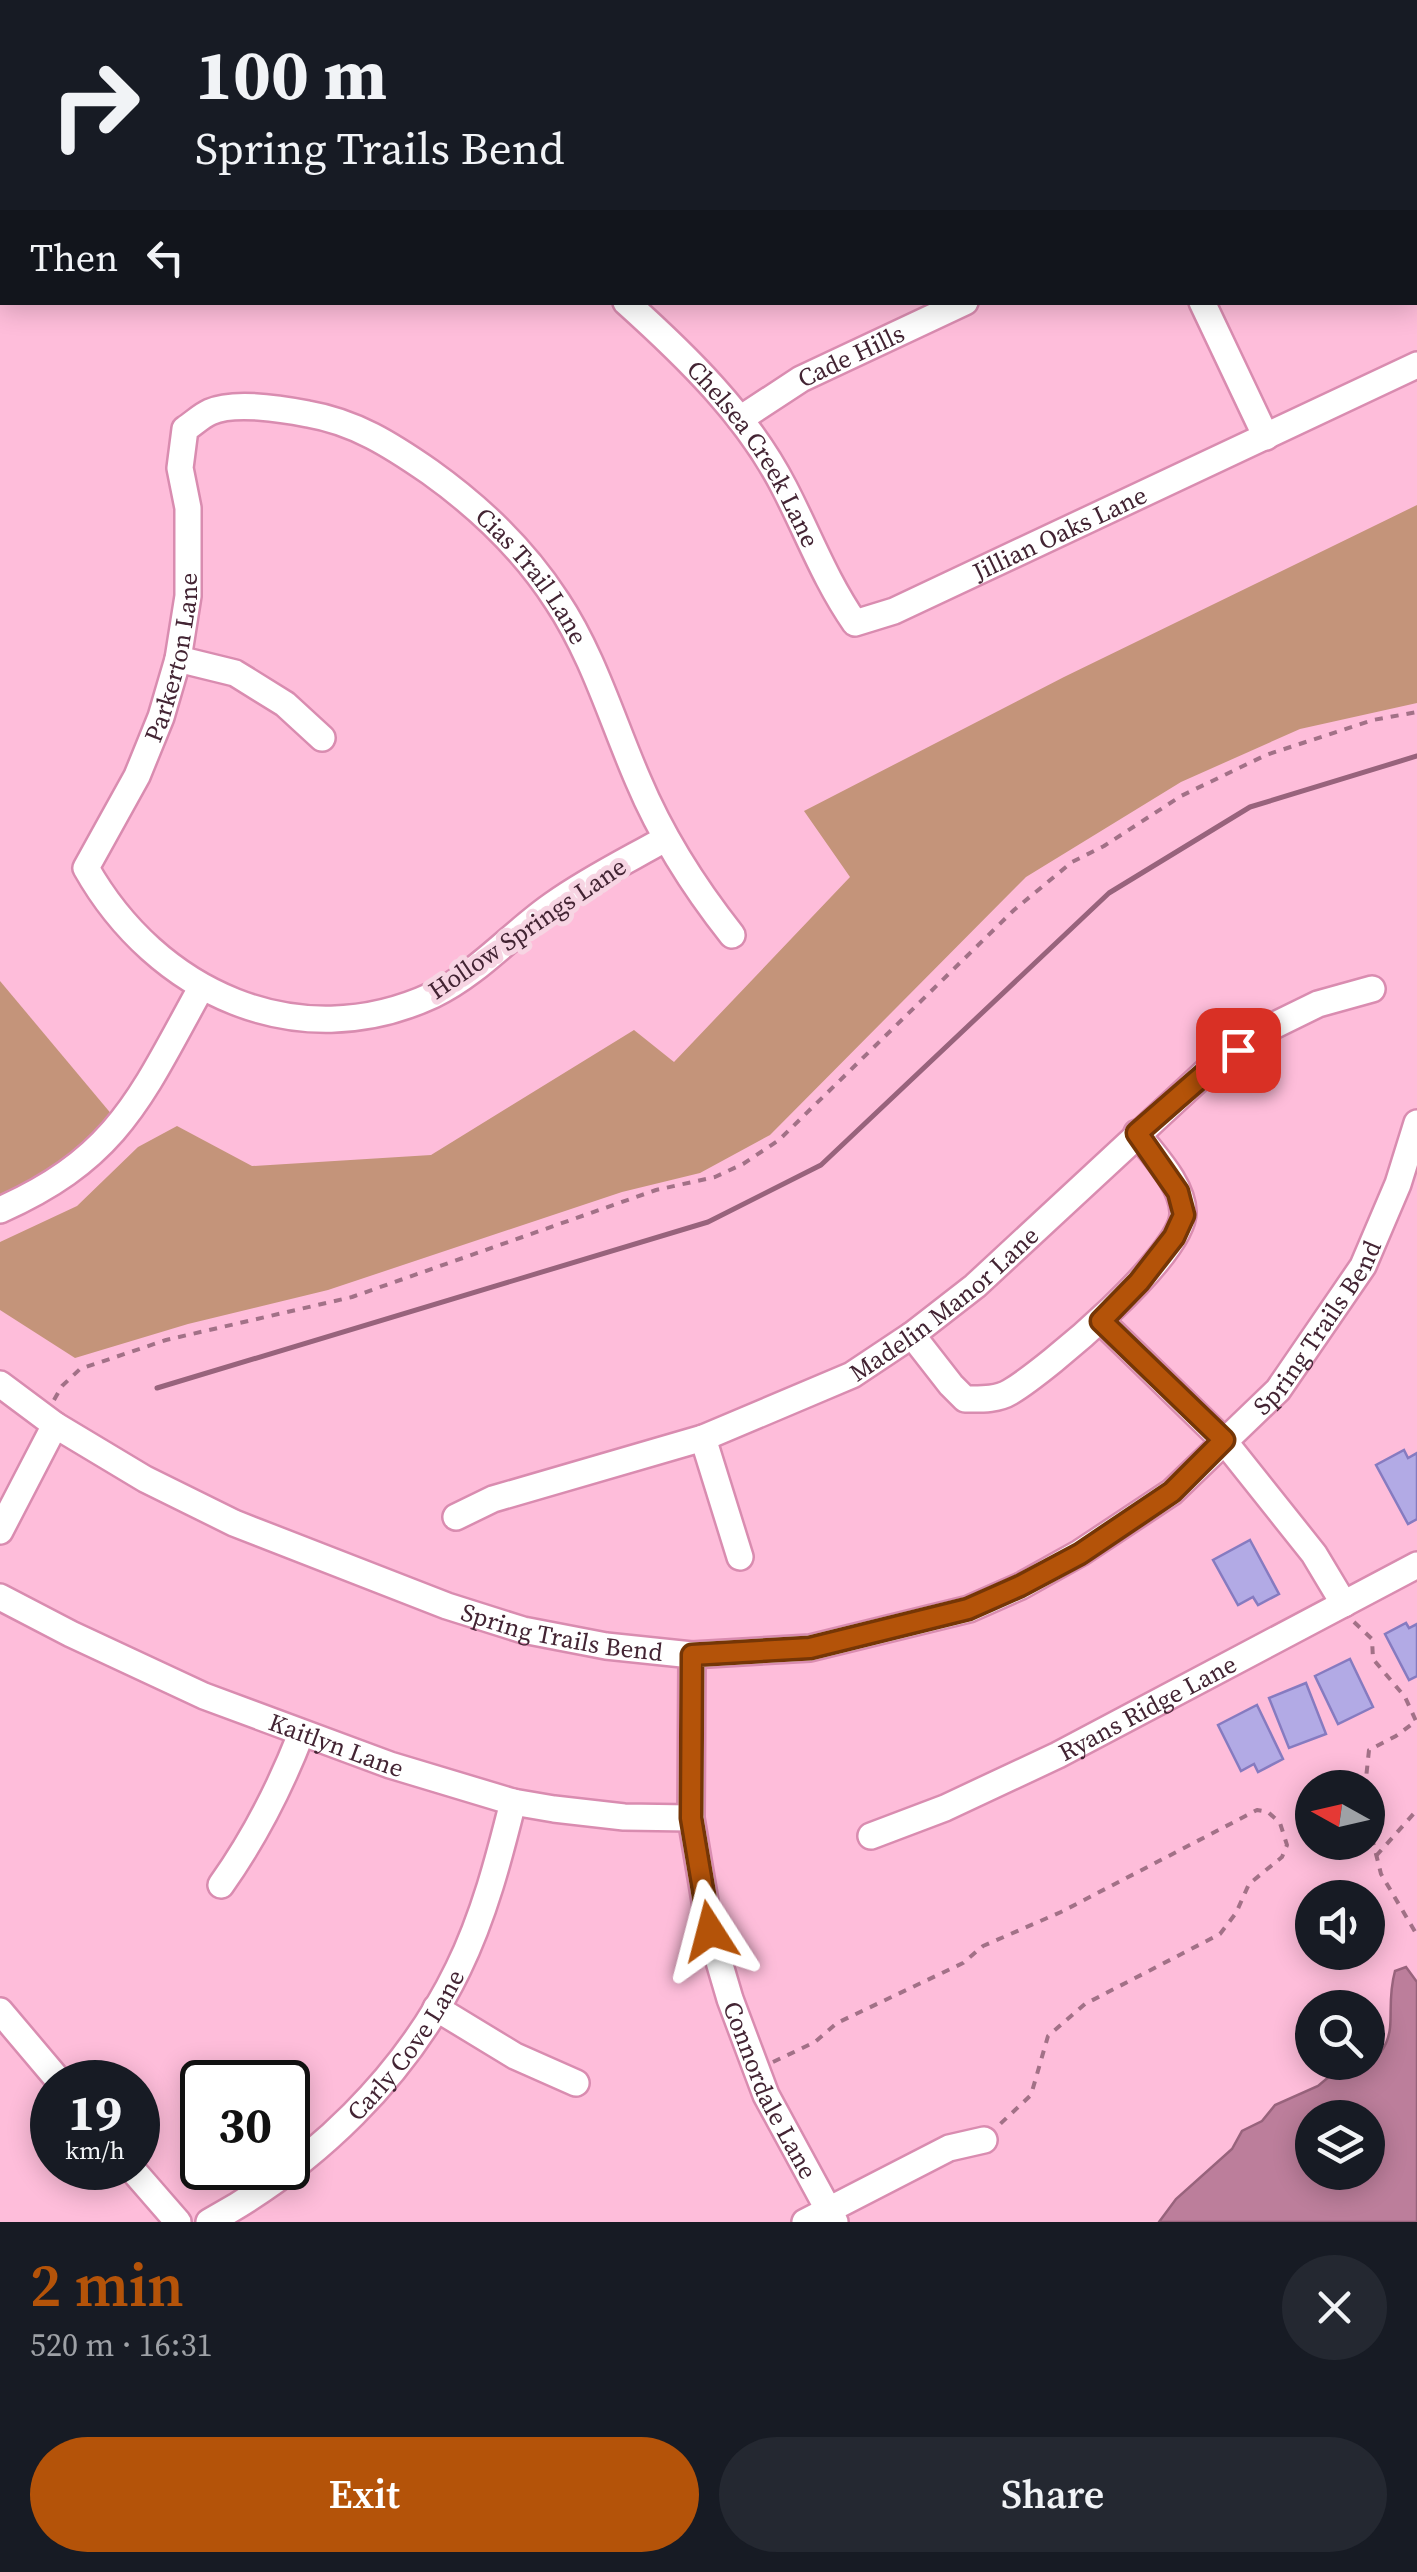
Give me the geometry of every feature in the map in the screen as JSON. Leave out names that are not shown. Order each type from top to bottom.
[{"type":"street","name":"Chelsea Creek Lane","points":[[629,305],[687,357],[740,419],[783,484],[831,588],[855,623]]},
{"type":"street","name":"Cade Hills","points":[[740,419],[801,378],[959,305]]},
{"type":"street","points":[[1203,305],[1266,437]]},
{"type":"street","name":"Jillian Oaks Lane","points":[[855,623],[894,611],[1417,365]]},
{"type":"street","name":"Cias Trail Lane","points":[[185,429],[212,410],[251,407],[321,416],[356,426],[384,441],[460,494],[522,553],[558,602],[592,666],[665,839],[697,891],[732,935]]},
{"type":"street","name":"Parkerton Lane","points":[[86,868],[137,776],[178,659],[188,596],[188,508],[180,468],[185,429]]},
{"type":"street","points":[[178,659],[235,673],[285,704],[322,738]]},
{"type":"street","name":"Hollow Springs Lane","points":[[86,868],[126,926],[162,961],[200,988],[260,1013],[352,1018],[391,1010],[434,994],[484,961],[551,905],[665,839]]},
{"type":"street","points":[[0,1210],[52,1186],[84,1163],[118,1128],[148,1084],[200,988]]},
{"type":"street","name":"Madelin Manor Lane","points":[[456,1517],[493,1498],[702,1438],[852,1375],[989,1274],[1208,1071],[1268,1029],[1318,1004],[1372,989]]},
{"type":"street","name":"Spring Trails Bend","points":[[0,1384],[49,1421],[145,1479],[234,1523],[447,1606],[523,1630],[606,1646],[692,1655],[810,1648],[968,1609],[1080,1554],[1172,1492],[1278,1390],[1363,1266],[1398,1184],[1417,1123]]},
{"type":"street","points":[[912,1334],[966,1399],[987,1400],[1008,1394],[1101,1321],[1139,1282],[1174,1237],[1184,1215],[1178,1192],[1137,1133]]},
{"type":"street","points":[[1101,1321],[1224,1440],[1314,1554],[1344,1604]]},
{"type":"street","points":[[0,1530],[49,1421]]},
{"type":"street","points":[[702,1438],[740,1557]]},
{"type":"street","name":"Ryans Ridge Lane","points":[[871,1836],[945,1808],[1058,1755],[1417,1564]]},
{"type":"street","name":"Kaitlyn Lane","points":[[0,1596],[138,1666],[301,1734],[390,1765],[513,1802],[624,1817],[691,1818]]},
{"type":"street","name":"Connordale Lane","points":[[692,1655],[691,1818],[710,1931],[756,2070],[832,2216]]},
{"type":"street","points":[[221,1885],[265,1815],[301,1734]]},
{"type":"street","name":"Carly Cove Lane","points":[[209,2222],[308,2157],[342,2126],[407,2052],[458,1970],[481,1915],[513,1802]]},
{"type":"street","points":[[436,2008],[515,2056],[576,2083]]},
{"type":"street","points":[[0,2011],[41,2060]]},
{"type":"street","points":[[805,2222],[832,2216],[949,2148],[984,2140]]},
{"type":"street","points":[[150,2190],[178,2222]]},
{"type":"path","points":[[49,1421],[62,1386],[80,1369],[166,1340],[352,1297],[656,1190],[716,1177],[744,1164],[779,1140],[1014,910],[1072,862],[1181,796],[1266,755],[1373,720],[1417,712]]},
{"type":"path","points":[[1344,1604],[1357,1626],[1372,1639],[1373,1659],[1406,1697],[1416,1721],[1369,1750],[1367,1770]]},
{"type":"path","points":[[756,2070],[816,2042],[837,2023],[963,1963],[983,1946],[1061,1912],[1257,1810],[1268,1812],[1280,1823],[1287,1845],[1282,1857],[1249,1884],[1236,1913],[1220,1934],[1084,2004],[1048,2036],[1032,2096],[984,2140]]},
{"type":"path","points":[[1385,1846],[1417,1810]]},
{"type":"path","points":[[1377,1860],[1381,1874],[1417,1935]]},
{"type":"shaded area","points":[[1417,505],[1417,703],[1300,729],[1181,782],[1026,877],[770,1135],[700,1173],[622,1192],[328,1290],[188,1324],[75,1358],[0,1310],[0,1242],[77,1206],[138,1147],[177,1126],[252,1166],[431,1155],[634,1030],[674,1062],[850,877],[804,811],[1064,677]]},
{"type":"shaded area","points":[[0,981],[113,1116],[59,1167],[0,1198]]},
{"type":"shaded area","points":[[1406,1967],[1417,1982],[1417,2222],[1159,2222],[1176,2199],[1232,2149],[1242,2131],[1262,2121],[1275,2105],[1325,2080],[1385,2080],[1395,1971]]},
{"type":"building","points":[[1404,1450],[1408,1458],[1417,1453],[1417,1519],[1408,1524],[1376,1465]]},
{"type":"building","points":[[1250,1540],[1279,1594],[1258,1605],[1253,1597],[1238,1605],[1213,1560]]},
{"type":"building","points":[[1406,1623],[1409,1628],[1417,1624],[1417,1676],[1409,1680],[1385,1634]]},
{"type":"building","points":[[1350,1659],[1373,1707],[1338,1724],[1315,1676]]},
{"type":"building","points":[[1306,1683],[1326,1734],[1289,1748],[1269,1698]]},
{"type":"building","points":[[1257,1705],[1283,1759],[1258,1772],[1254,1764],[1241,1771],[1218,1725]]},
{"type":"waterway","points":[[157,1388],[708,1222],[821,1165],[1109,893],[1250,807],[1417,756]]},
{"type":"route","points":[[710,1931],[691,1818],[692,1655],[810,1648],[968,1609],[1080,1554],[1172,1492],[1224,1440],[1101,1321],[1139,1282],[1174,1237],[1184,1215],[1178,1192],[1137,1133],[1238,1050]]}]
